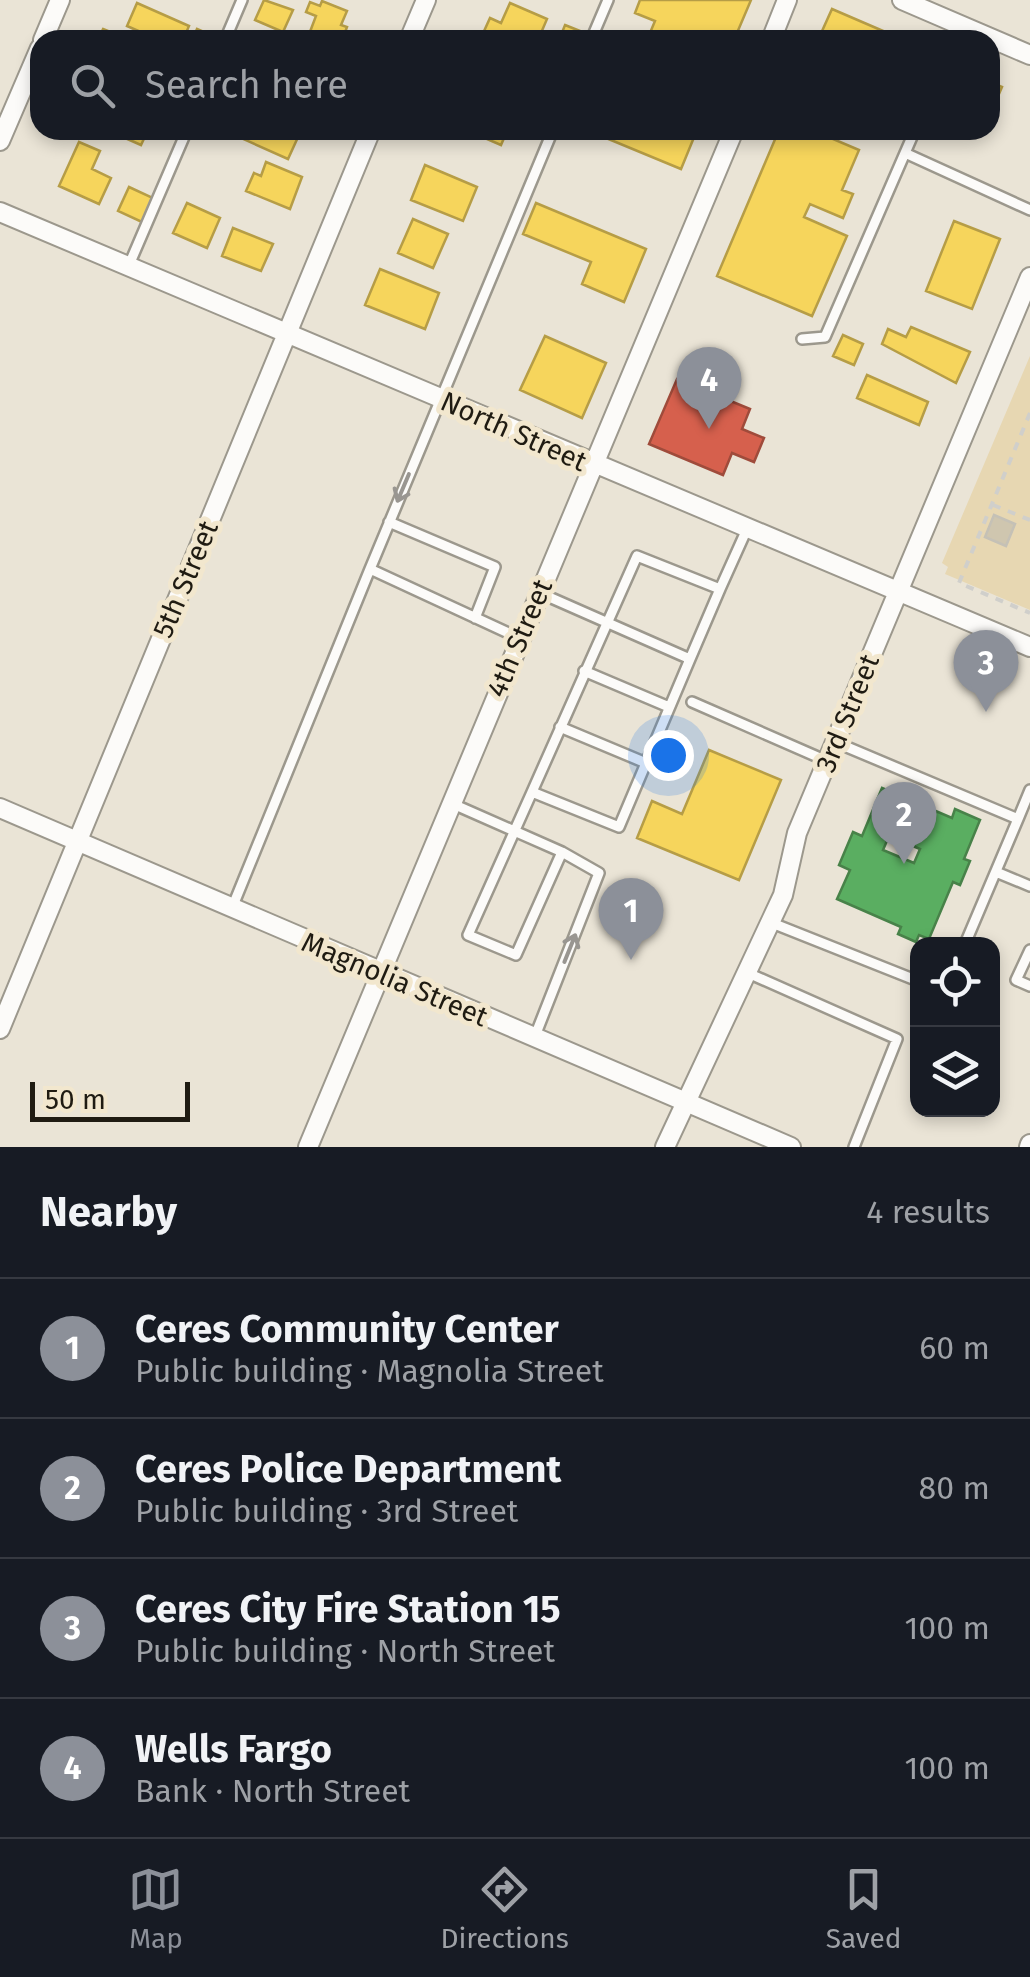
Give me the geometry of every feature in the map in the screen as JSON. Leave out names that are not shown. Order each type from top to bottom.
[{"type":"street","points":[[47,30],[60,0]]},
{"type":"street","points":[[413,30],[426,0]]},
{"type":"street","points":[[775,30],[787,0]]},
{"type":"street","points":[[902,0],[952,30]]},
{"type":"street","points":[[1000,46],[1030,55]]},
{"type":"street","points":[[0,142],[30,72]]},
{"type":"street","name":"5th Street","points":[[0,1028],[368,140]]},
{"type":"street","name":"4th Street","points":[[308,1147],[730,140]]},
{"type":"street","name":"North Street","points":[[0,212],[1030,647]]},
{"type":"street","name":"3rd Street","points":[[665,1147],[782,895],[797,834],[1030,277]]},
{"type":"street","name":"Magnolia Street","points":[[0,808],[791,1147]]},
{"type":"lane","points":[[229,30],[242,0]]},
{"type":"lane","points":[[595,30],[608,0]]},
{"type":"lane","points":[[129,266],[183,140]]},
{"type":"lane","points":[[232,908],[549,140]]},
{"type":"lane","points":[[802,338],[824,337],[911,140]]},
{"type":"lane","points":[[905,153],[1030,210]]},
{"type":"lane","points":[[388,522],[495,567],[474,618]]},
{"type":"lane","points":[[532,792],[618,827],[747,529]]},
{"type":"lane","points":[[562,852],[516,955],[468,935],[636,556],[720,589]]},
{"type":"lane","points":[[370,570],[519,638]]},
{"type":"lane","points":[[538,592],[690,659]]},
{"type":"lane","points":[[584,671],[670,707]]},
{"type":"lane","points":[[692,702],[827,762]]},
{"type":"lane","points":[[560,727],[646,763]]},
{"type":"lane","points":[[835,742],[1018,819]]},
{"type":"lane","points":[[968,937],[1030,790]]},
{"type":"lane","points":[[451,803],[562,852],[599,873],[534,1039]]},
{"type":"lane","points":[[996,872],[1030,886]]},
{"type":"lane","points":[[770,922],[910,978]]},
{"type":"lane","points":[[1030,950],[1016,980],[1030,986]]},
{"type":"lane","points":[[748,974],[897,1039],[854,1147]]},
{"type":"path","points":[[1030,413],[958,583],[1030,613]]},
{"type":"path","points":[[992,504],[1030,520]]},
{"type":"shaded area","points":[[1030,356],[1030,610],[945,574],[948,567],[942,563]]},
{"type":"building: Homes","points":[[264,0],[293,10],[284,30],[255,20]]},
{"type":"building: Homes","points":[[640,0],[751,0],[738,30],[651,30],[655,21],[635,13]]},
{"type":"building: Homes","points":[[322,1],[347,11],[341,25],[346,30],[311,30],[316,16],[306,12],[310,2],[320,6]]},
{"type":"building: Homes","points":[[137,3],[189,26],[187,30],[136,30],[127,26]]},
{"type":"building: Homes","points":[[510,3],[547,19],[542,30],[485,30],[490,18],[501,23]]},
{"type":"building: Homes","points":[[832,9],[881,30],[823,30]]},
{"type":"building: Homes","points":[[245,140],[297,140],[288,159]]},
{"type":"building: Homes","points":[[611,140],[693,140],[681,169]]},
{"type":"building: Homes","points":[[775,140],[836,140],[859,150],[842,190],[853,194],[843,218],[810,204],[804,217],[847,236],[812,316],[717,276]]},
{"type":"building: Homes","points":[[79,142],[100,151],[92,169],[111,178],[99,204],[59,186]]},
{"type":"building: Homes","points":[[266,162],[302,177],[290,209],[246,191],[254,173],[261,176]]},
{"type":"building: Homes","points":[[425,165],[477,187],[463,221],[411,200]]},
{"type":"building: Homes","points":[[129,187],[153,198],[142,222],[118,211]]},
{"type":"building: Homes","points":[[187,203],[220,218],[207,248],[173,233]]},
{"type":"building: Homes","points":[[536,203],[646,249],[624,302],[582,284],[591,262],[523,234]]},
{"type":"building: Homes","points":[[413,219],[448,234],[433,268],[398,253]]},
{"type":"building: Homes","points":[[954,221],[1000,239],[972,309],[926,291]]},
{"type":"building: Homes","points":[[233,228],[273,244],[261,271],[222,256]]},
{"type":"building: Homes","points":[[380,269],[439,293],[425,329],[365,305]]},
{"type":"building: Homes","points":[[911,327],[970,352],[956,383],[882,344],[888,329],[906,337]]},
{"type":"building: Homes","points":[[843,335],[863,344],[854,365],[833,356]]},
{"type":"building: Homes","points":[[545,336],[606,363],[582,418],[520,390]]},
{"type":"building: Homes","points":[[867,375],[928,402],[919,425],[857,398]]},
{"type":"building: Homes","points":[[709,750],[781,780],[739,880],[637,838],[652,801],[682,814]]},
{"type":"building: Shops","points":[[677,379],[750,409],[742,429],[764,438],[754,462],[732,453],[723,475],[649,444]]},
{"type":"building: Public","points":[[882,788],[952,818],[955,809],[980,820],[964,859],[970,861],[960,885],[953,882],[930,937],[919,935],[910,939],[898,934],[901,927],[837,899],[850,870],[839,865],[853,832],[862,836]],"holes":[[[889,836],[920,849],[914,863],[883,850]]]},
{"type":"building: Other","points":[[994,515],[1015,524],[1006,546],[985,537]]},
{"type":"place","name":"Wells Fargo","points":[[709,429]]},
{"type":"place","name":"Ceres City Fire Station 15","points":[[986,712]]},
{"type":"place","name":"Ceres Police Department","points":[[904,864]]},
{"type":"place","name":"Ceres Community Center","points":[[631,960]]}]
